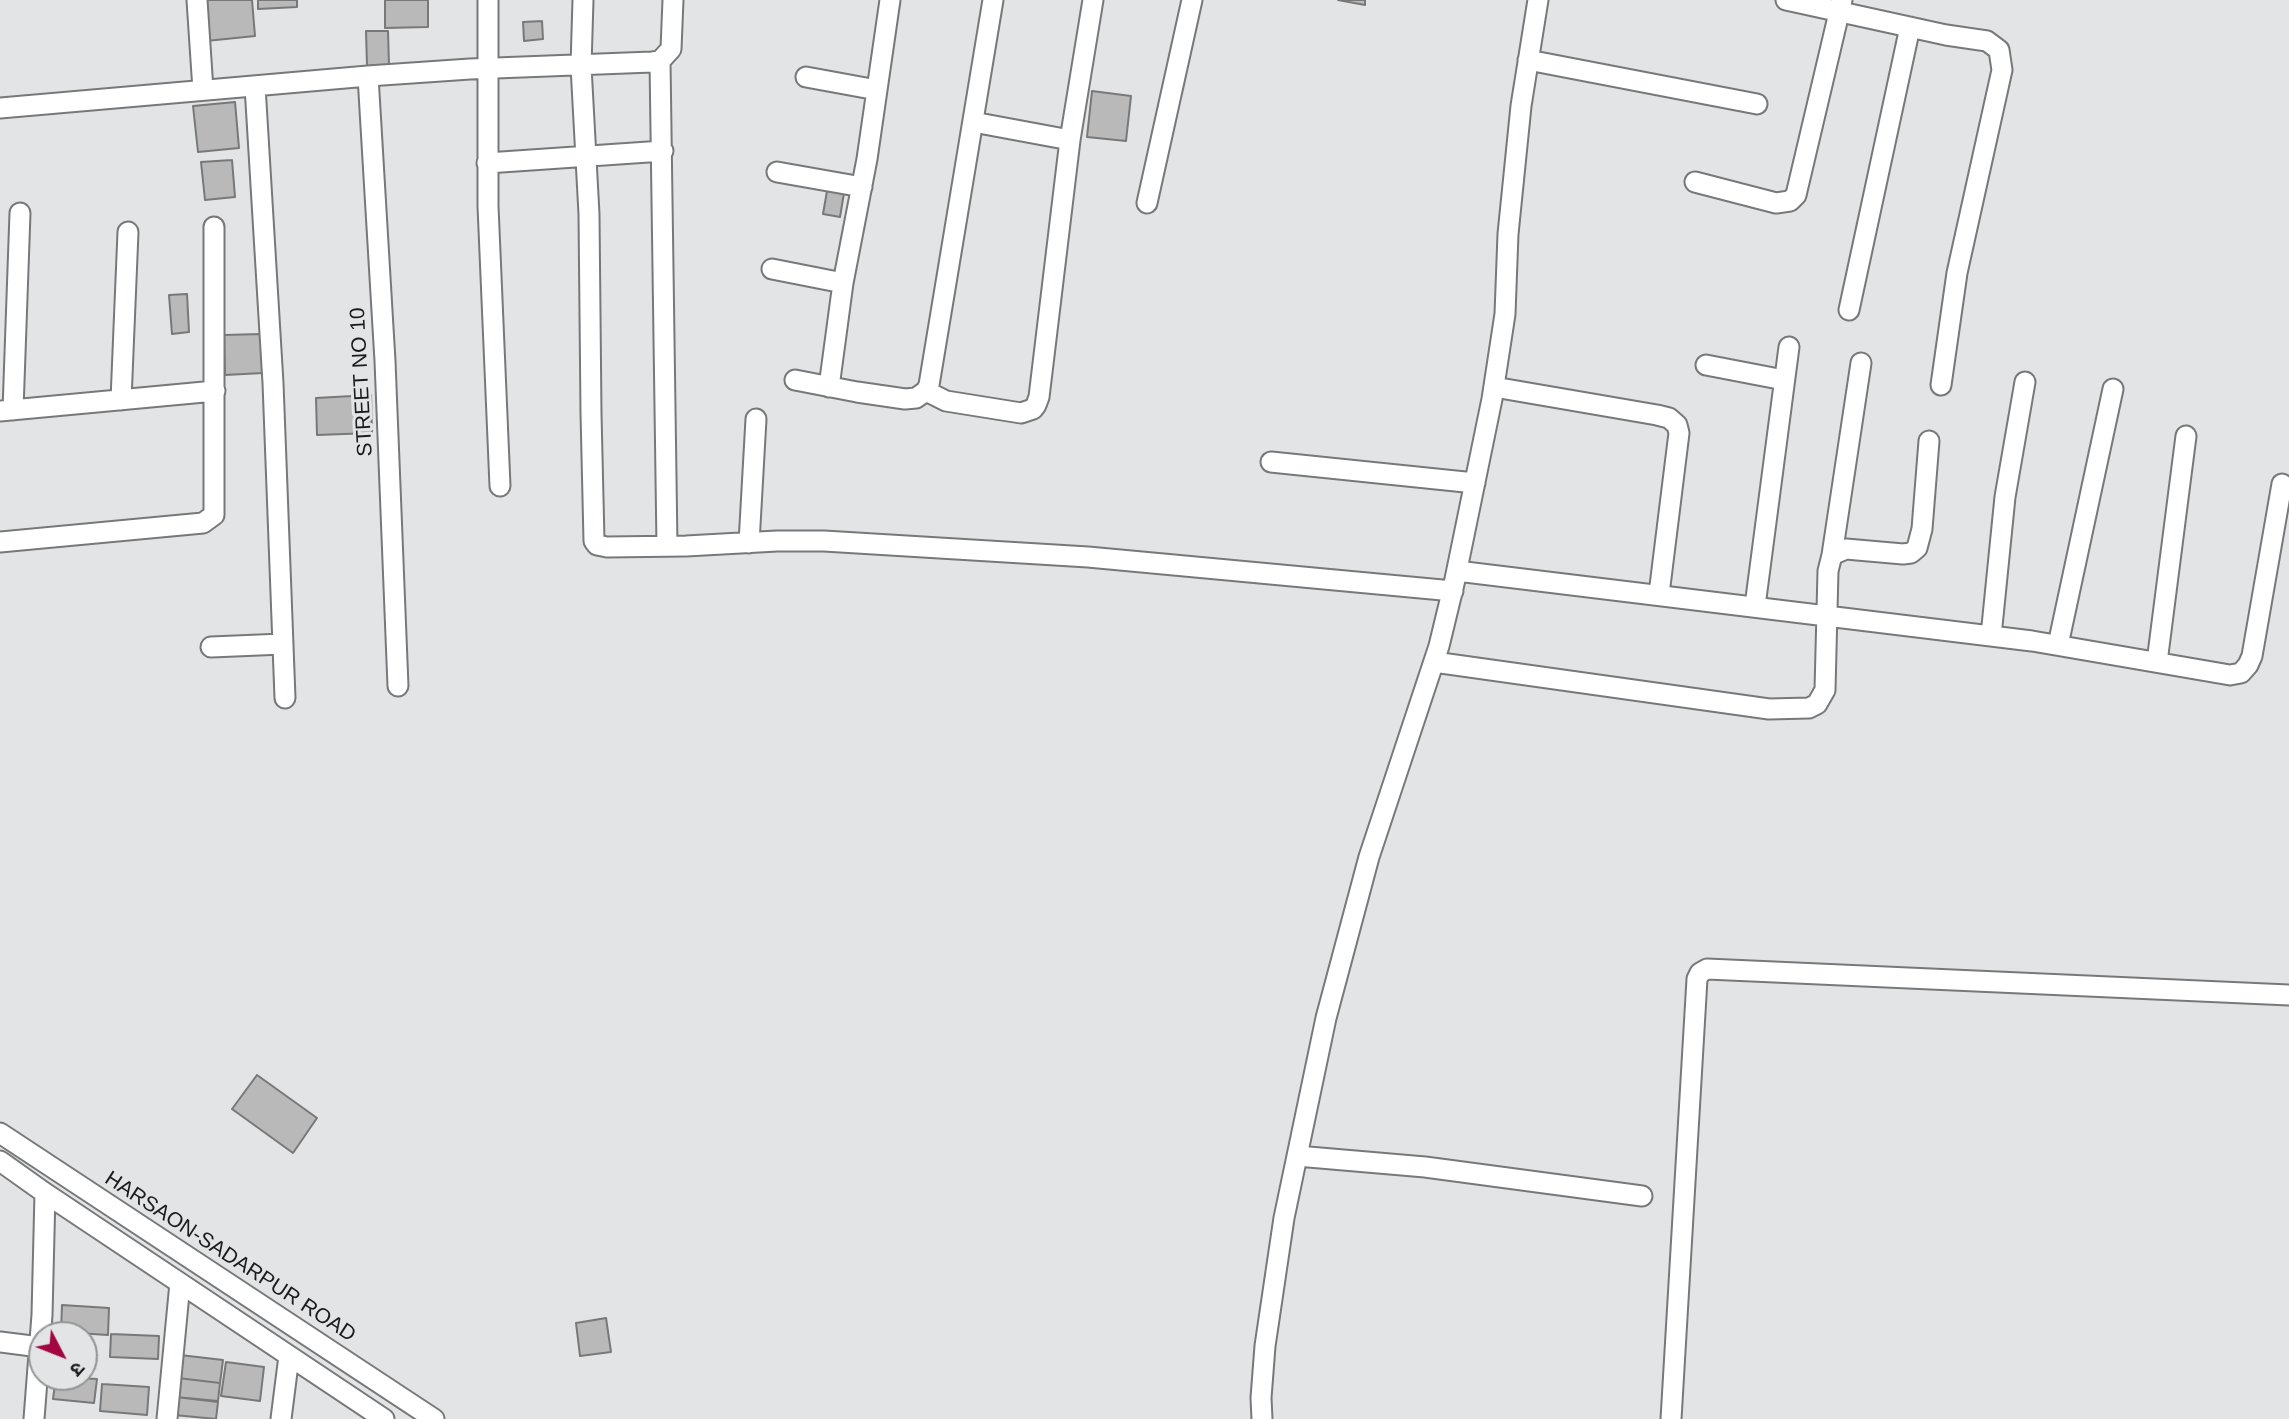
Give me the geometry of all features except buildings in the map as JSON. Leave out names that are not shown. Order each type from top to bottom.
[{"type":"street","points":[[197,0],[203,90]]},
{"type":"street","points":[[488,0],[487,163],[500,486]]},
{"type":"street","points":[[583,0],[581,66],[589,214],[594,541],[600,546],[824,541],[1088,557],[1453,592]]},
{"type":"street","points":[[0,108],[368,76],[660,61],[671,49],[673,0]]},
{"type":"street","points":[[829,387],[843,283],[862,187],[890,0]]},
{"type":"street","points":[[795,380],[905,399],[916,398],[926,391],[993,0]]},
{"type":"street","points":[[926,391],[946,401],[1021,413],[1033,409],[1036,405],[1070,140],[1093,0]]},
{"type":"street","points":[[1147,203],[1192,0]]},
{"type":"street","points":[[1262,1419],[1261,1398],[1267,1326],[1284,1218],[1326,1018],[1369,857],[1434,662],[1453,592],[1494,387],[1505,314],[1508,234],[1521,106],[1538,0]]},
{"type":"street","points":[[1786,0],[1841,6],[1910,27],[1987,41],[1999,50],[2002,71],[1957,273],[1941,385]]},
{"type":"street","points":[[1695,182],[1776,203],[1790,201],[1796,195],[1841,6]]},
{"type":"street","points":[[1849,310],[1910,27]]},
{"type":"street","points":[[1528,60],[1758,104]]},
{"type":"street","points":[[660,61],[667,546]]},
{"type":"street","name":"STREET NO 10","points":[[368,76],[385,361],[398,686]]},
{"type":"street","points":[[806,77],[877,90]]},
{"type":"street","points":[[255,86],[273,383],[285,698]]},
{"type":"street","points":[[973,122],[1070,140]]},
{"type":"street","points":[[487,163],[663,152]]},
{"type":"street","points":[[777,172],[862,187]]},
{"type":"street","points":[[20,213],[6,411],[215,391]]},
{"type":"street","points":[[0,542],[203,523],[214,516],[214,227]]},
{"type":"street","points":[[121,400],[128,232]]},
{"type":"street","points":[[772,269],[843,283]]},
{"type":"street","points":[[1755,606],[1788,347]]},
{"type":"street","points":[[1434,662],[1769,709],[1809,708],[1817,704],[1825,690],[1829,615],[1828,571],[1861,363]]},
{"type":"street","points":[[1706,365],[1784,380]]},
{"type":"street","points":[[1991,636],[2005,497],[2025,382]]},
{"type":"street","points":[[1494,387],[1657,415],[1669,418],[1677,425],[1679,433],[1659,594]]},
{"type":"street","points":[[2058,645],[2113,389]]},
{"type":"street","points":[[749,543],[756,419]]},
{"type":"street","points":[[2157,662],[2186,436]]},
{"type":"street","points":[[1832,555],[1846,549],[1903,554],[1911,553],[1917,548],[1922,529],[1929,441]]},
{"type":"street","points":[[1271,461],[1475,484]]},
{"type":"street","points":[[1457,571],[2058,645],[2230,675],[2241,673],[2248,665],[2282,484]]},
{"type":"street","points":[[211,647],[283,644]]},
{"type":"street","points":[[1671,1419],[1697,979],[1700,973],[1707,969],[2289,995]]},
{"type":"street","name":"HARSAON-SADARPUR ROAD","points":[[0,1133],[434,1419]]},
{"type":"street","points":[[1297,1156],[1425,1167],[1642,1196]]},
{"type":"street","points":[[0,1161],[384,1419]]},
{"type":"street","points":[[41,1321],[45,1193]]},
{"type":"street","points":[[167,1419],[180,1283]]},
{"type":"street","points":[[0,1342],[28,1346]]},
{"type":"street","points":[[281,1419],[289,1356]]},
{"type":"street","points":[[34,1419],[36,1391]]}]
